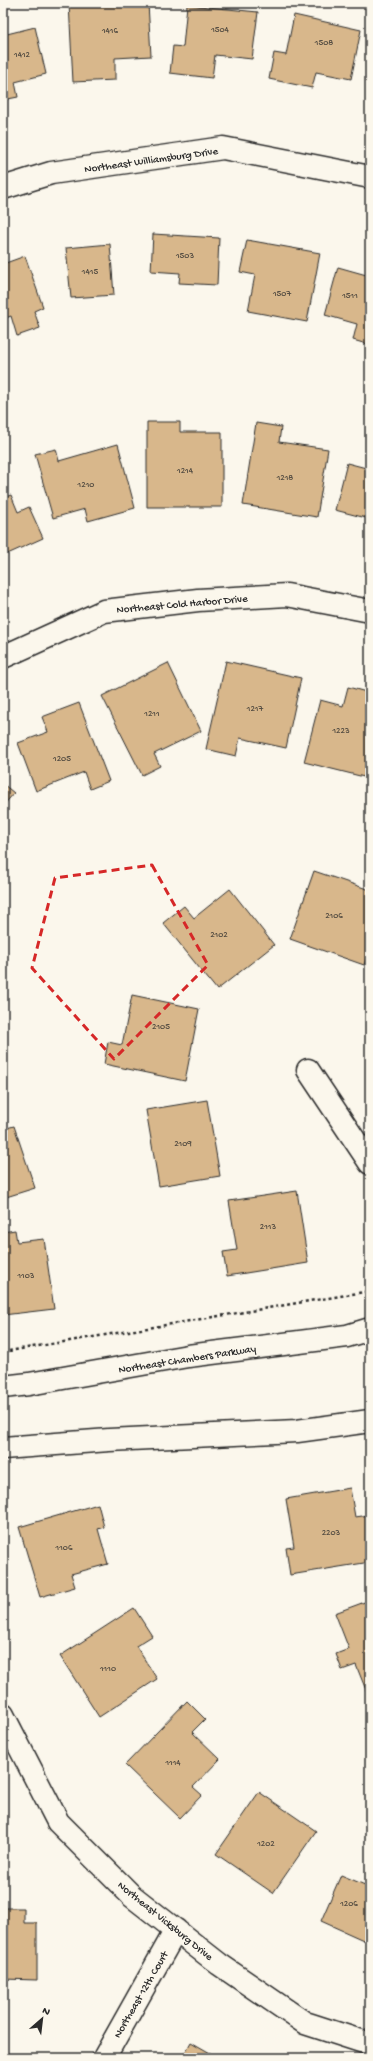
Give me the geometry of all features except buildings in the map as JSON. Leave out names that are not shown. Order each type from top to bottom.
[{"type":"street","name":"Northeast Williamsburg Drive","points":[[3,188],[51,173],[223,148],[370,177]]},
{"type":"street","name":"Northeast Cold Harbor Drive","points":[[3,657],[104,610],[198,600],[287,595],[370,611]]},
{"type":"street","points":[[308,1070],[370,1163]]},
{"type":"street","name":"Northeast Chambers Parkway","points":[[3,1387],[29,1384],[188,1356],[348,1336],[370,1329]]},
{"type":"street","points":[[3,1448],[109,1440],[297,1431],[370,1421]]},
{"type":"street","name":"Northeast Vicksburg Drive","points":[[3,1715],[58,1822],[132,1896],[219,1964],[305,2023],[370,2044]]},
{"type":"street","name":"Northeast 12th Court","points":[[104,2058],[176,1930]]},
{"type":"path","points":[[3,1352],[370,1291]]},
{"type":"highlighted area","points":[[152,865],[208,965],[114,1059],[32,968],[55,878]]}]
